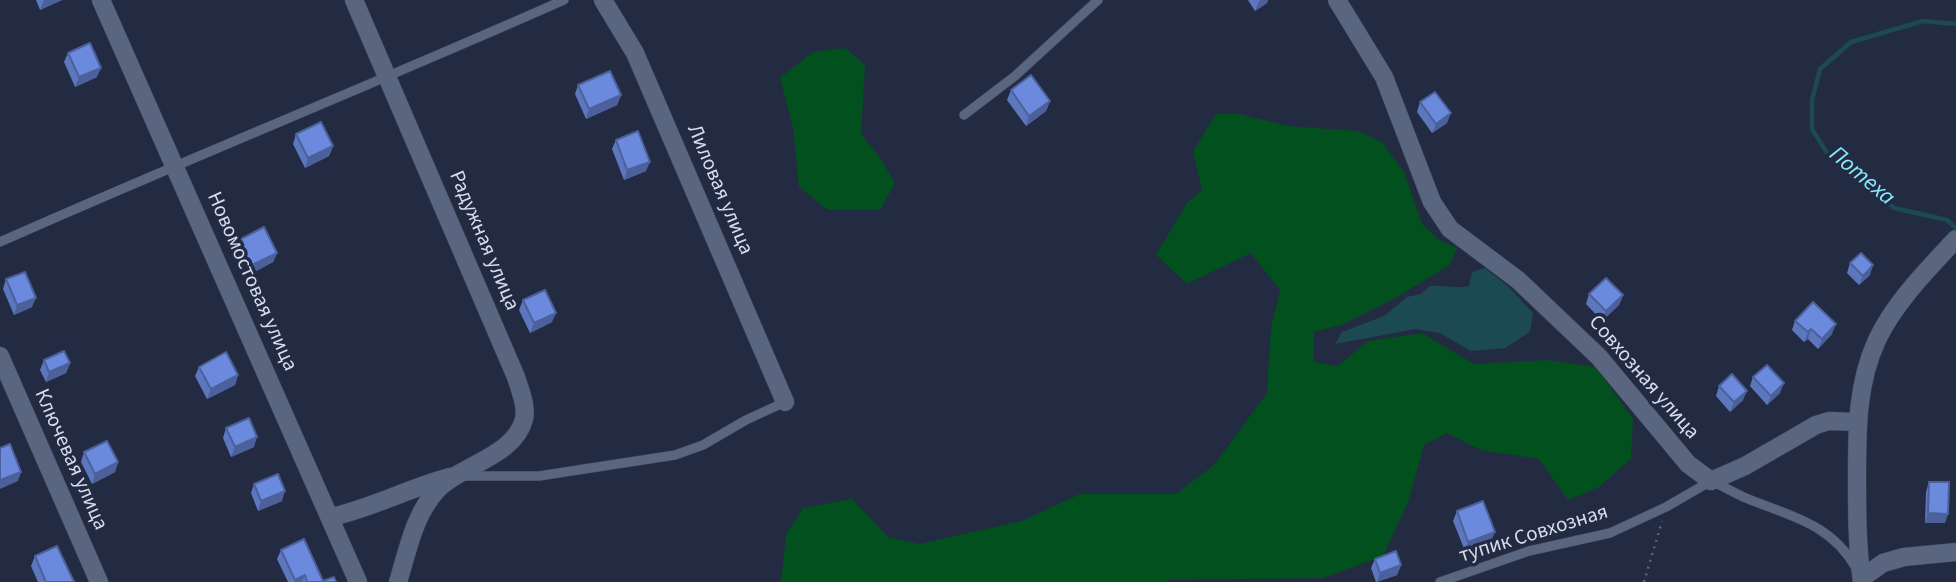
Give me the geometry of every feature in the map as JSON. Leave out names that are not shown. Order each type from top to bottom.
[{"type":"street","name":"Новомостовая улица","points":[[101,0],[358,582]]},
{"type":"street","name":"Радужная улица","points":[[354,0],[516,377],[524,407],[524,419],[517,433],[498,452],[457,475]]},
{"type":"street","name":"Лиловая улица","points":[[603,0],[635,53],[785,402]]},
{"type":"street","name":"Совхозная улица","points":[[1337,0],[1384,77],[1432,202],[1450,229],[1518,279],[1599,357],[1688,464],[1711,481]]},
{"type":"street","points":[[1862,580],[1857,528],[1857,422],[1868,363],[1878,338],[1897,306],[1956,239]]},
{"type":"street","name":"Ключевая улица","points":[[0,356],[99,582]]},
{"type":"street","points":[[1711,481],[1745,466],[1816,425],[1829,421],[1857,422]]},
{"type":"street","points":[[331,517],[353,512],[427,483],[457,475]]},
{"type":"street","points":[[398,582],[414,529],[425,505],[439,488],[457,475]]},
{"type":"street","points":[[1862,580],[1883,563],[1904,557],[1956,552]]},
{"type":"lane","points":[[0,242],[174,165],[389,77],[564,0]]},
{"type":"lane","points":[[964,115],[1015,76],[1098,0]]},
{"type":"lane","points":[[457,475],[539,476],[675,455],[703,445],[746,420],[785,402]]},
{"type":"lane","points":[[1711,481],[1746,498],[1797,516],[1824,532],[1850,557],[1862,580]]},
{"type":"lane","name":"тупик Совхозная","points":[[1440,582],[1529,551],[1610,533],[1666,507],[1711,481]]},
{"type":"path","points":[[1644,582],[1666,507]]},
{"type":"green space","points":[[845,48],[865,65],[861,134],[895,183],[880,210],[828,210],[799,187],[793,128],[780,78],[813,52]]},
{"type":"green space","points":[[1216,114],[1239,114],[1288,126],[1358,131],[1382,142],[1404,172],[1422,224],[1438,239],[1457,248],[1450,265],[1397,297],[1344,324],[1314,332],[1314,362],[1338,366],[1368,341],[1422,333],[1474,364],[1547,360],[1596,367],[1633,419],[1631,459],[1599,487],[1568,500],[1539,459],[1481,450],[1447,433],[1424,445],[1408,502],[1383,556],[1323,578],[1167,582],[781,582],[786,535],[803,508],[852,499],[888,537],[919,544],[1022,521],[1080,494],[1176,494],[1214,465],[1267,393],[1271,327],[1280,290],[1251,253],[1187,284],[1156,255],[1187,203],[1202,190],[1193,151]]},
{"type":"shaded area","points":[[1485,268],[1510,288],[1533,313],[1530,332],[1505,348],[1471,351],[1440,333],[1416,329],[1335,344],[1342,332],[1384,316],[1407,297],[1421,294],[1430,286],[1469,286],[1472,272]]},
{"type":"building","points":[[90,43],[101,68],[79,77],[68,53]]},
{"type":"building","points":[[610,71],[621,95],[589,109],[578,85]]},
{"type":"building","points":[[1031,75],[1050,101],[1029,116],[1011,90]]},
{"type":"building","points":[[1435,92],[1451,113],[1436,124],[1420,102]]},
{"type":"building","points":[[321,122],[333,146],[308,158],[296,134]]},
{"type":"building","points":[[638,131],[650,162],[627,170],[616,140]]},
{"type":"building","points":[[264,227],[277,253],[250,266],[237,241]]},
{"type":"building","points":[[1861,253],[1873,265],[1863,276],[1850,263]]},
{"type":"building","points":[[25,272],[36,298],[17,305],[6,279]]},
{"type":"building","points":[[1606,278],[1623,295],[1606,311],[1589,294]]},
{"type":"building","points":[[545,290],[556,313],[534,323],[523,300]]},
{"type":"building","points":[[1813,302],[1836,324],[1822,339],[1811,329],[1808,332],[1795,321]]},
{"type":"building","points":[[64,351],[70,363],[49,372],[44,360]]},
{"type":"building","points":[[226,352],[238,375],[211,389],[199,367]]},
{"type":"building","points":[[1767,365],[1784,383],[1771,396],[1753,377]]},
{"type":"building","points":[[1732,374],[1747,391],[1734,402],[1719,386]]},
{"type":"building","points":[[249,418],[257,437],[235,447],[226,428]]},
{"type":"building","points":[[107,441],[118,462],[95,474],[84,452]]},
{"type":"building","points":[[10,444],[21,472],[0,480],[0,448]]},
{"type":"building","points":[[278,474],[285,491],[261,501],[254,484]]},
{"type":"building","points":[[1929,482],[1949,482],[1948,514],[1928,513]]},
{"type":"building","points":[[1483,501],[1495,532],[1468,542],[1457,511]]},
{"type":"building","points":[[304,539],[323,581],[334,577],[336,582],[307,582],[305,575],[295,580],[281,550]]},
{"type":"building","points":[[57,546],[74,582],[46,582],[35,556]]},
{"type":"building","points":[[1396,551],[1401,565],[1380,573],[1375,559]]},
{"type":"waterway","name":"Потеха","points":[[1956,24],[1923,21],[1851,42],[1820,69],[1812,100],[1812,129],[1827,153],[1894,208],[1947,220],[1956,228]]}]
